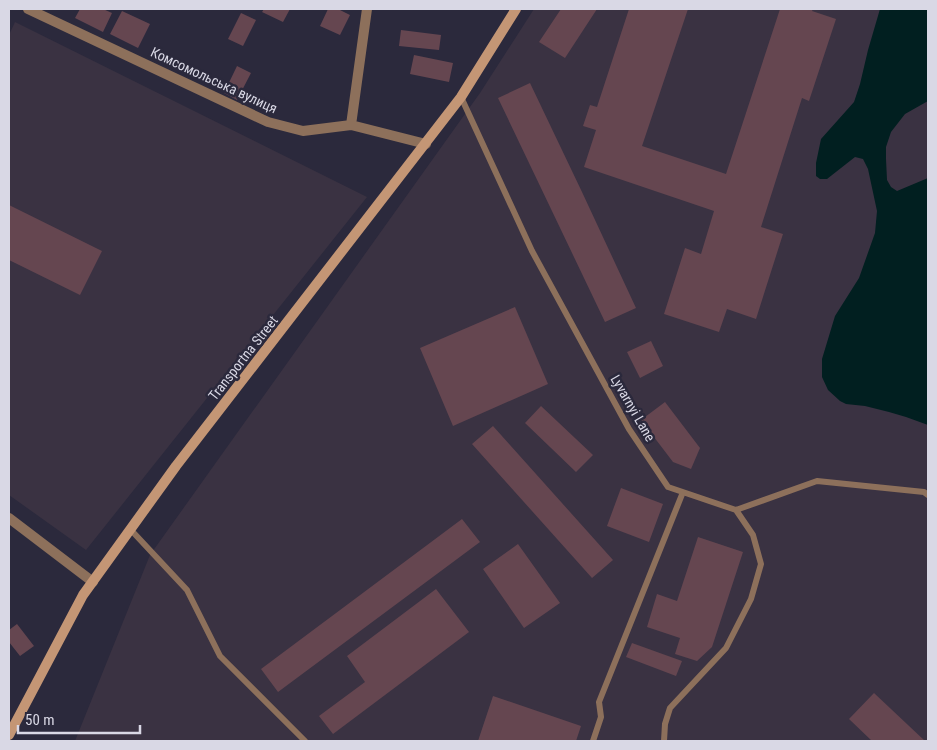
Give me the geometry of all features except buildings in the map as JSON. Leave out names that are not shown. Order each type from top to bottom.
[{"type":"street","name":"Комсомольська вулиця","points":[[28,9],[268,122],[303,131],[351,125],[426,144]]},
{"type":"street","points":[[351,125],[367,9]]},
{"type":"street","name":"Transportna Street","points":[[9,734],[83,595],[176,466],[461,97],[516,9]]},
{"type":"street","points":[[9,518],[93,582]]},
{"type":"lane","name":"Lyvarnyi Lane","points":[[461,97],[532,251],[629,429],[668,487],[736,510]]},
{"type":"lane","points":[[664,741],[665,724],[670,708],[726,648],[752,599],[761,564],[753,535],[736,510],[817,482],[924,492],[928,495]]},
{"type":"lane","points":[[593,741],[601,717],[599,702],[683,492]]},
{"type":"lane","points":[[131,530],[187,590],[220,656],[305,741]]},
{"type":"shaded area","points":[[534,9],[928,9],[928,741],[75,741],[150,555],[480,93]]},
{"type":"shaded area","points":[[880,9],[928,9],[928,101],[905,114],[891,132],[886,147],[886,159],[887,180],[891,187],[897,191],[928,178],[928,425],[889,412],[865,406],[846,404],[828,390],[822,377],[822,359],[835,316],[859,278],[875,233],[877,211],[868,169],[863,159],[855,157],[827,179],[820,179],[816,176],[816,163],[821,139],[854,102]]},
{"type":"shaded area","points":[[15,22],[367,197],[86,550],[9,495],[9,35]]}]
